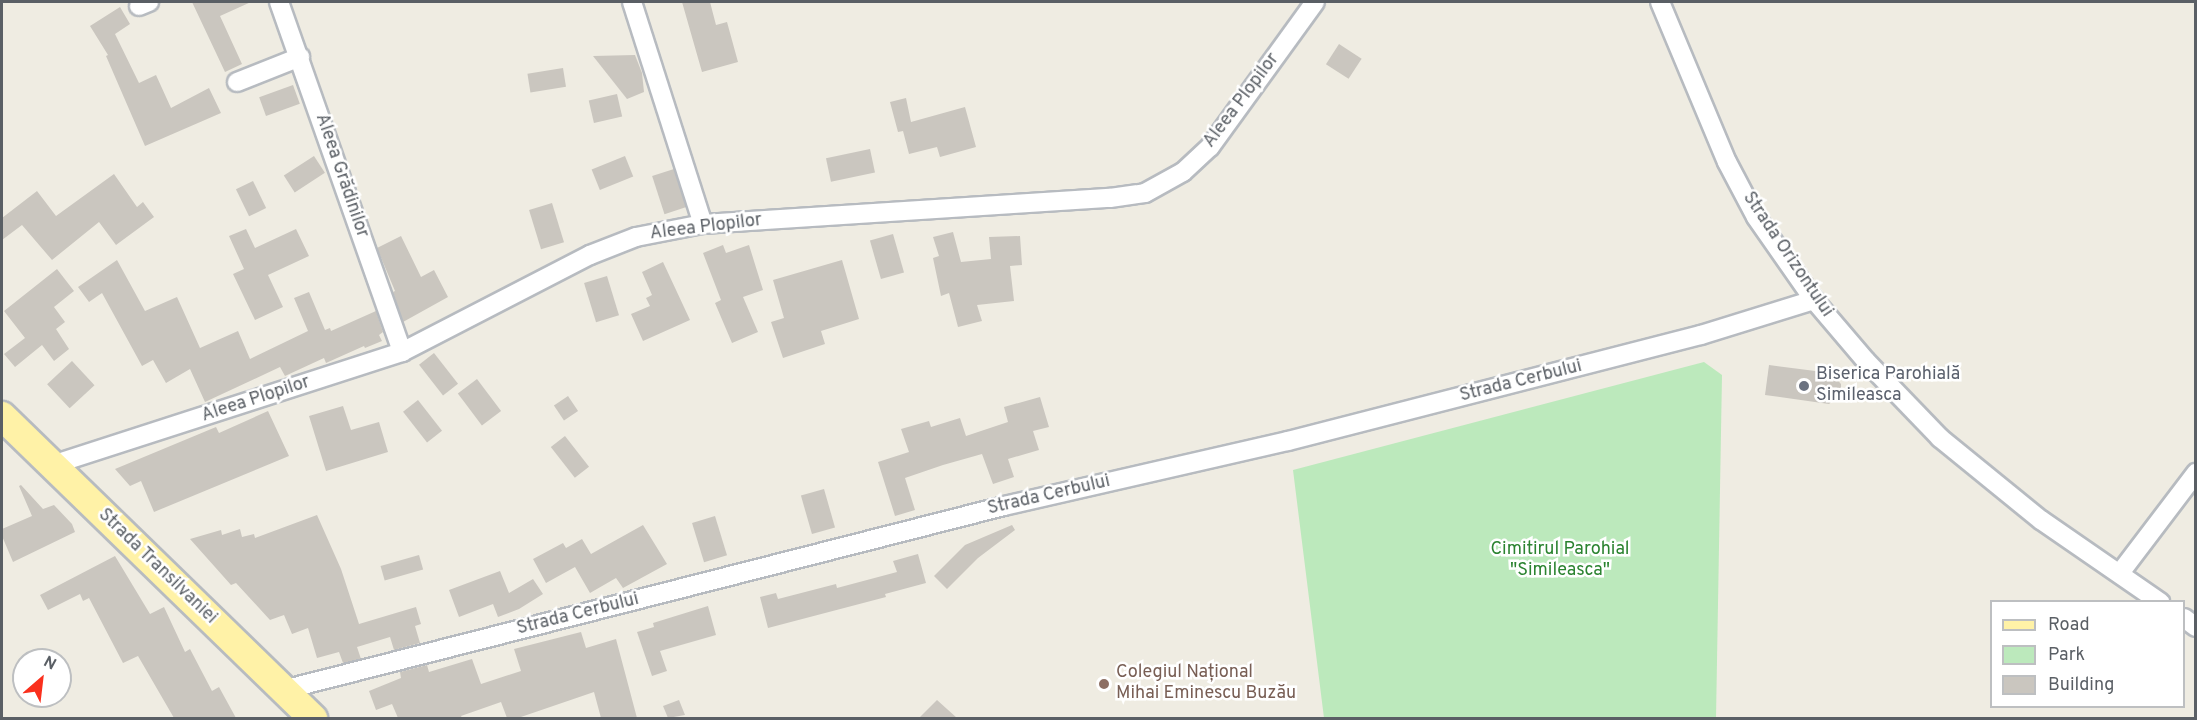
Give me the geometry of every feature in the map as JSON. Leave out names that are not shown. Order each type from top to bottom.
[{"type":"main road","name":"Strada Transilvaniei","points":[[2,416],[313,718]]},
{"type":"street","name":"Aleea Grădinilor","points":[[279,2],[402,352]]},
{"type":"street","points":[[632,2],[703,224]]},
{"type":"street","name":"Aleea Plopilor","points":[[52,465],[402,352],[605,248],[636,237],[703,224],[1110,198],[1145,193],[1184,172],[1210,147],[1315,2]]},
{"type":"street","name":"Strada Orizontului","points":[[1660,2],[1727,162],[1756,217],[1814,300],[1866,361],[1940,438],[2041,520],[2157,600]]},
{"type":"street","points":[[237,82],[300,57]]},
{"type":"street","name":"Strada Cerbului","points":[[284,690],[1004,506],[1300,439],[1701,335],[1814,300]]},
{"type":"street","points":[[2121,573],[2196,472]]},
{"type":"green space","name":"Cimitirul Parohial \"Simileasca\"","points":[[1704,362],[1722,375],[1716,718],[1324,718],[1293,470]]},
{"type":"building","points":[[192,2],[251,2],[220,16],[242,64],[225,72]]},
{"type":"building","points":[[682,2],[710,2],[716,25],[727,22],[738,62],[702,72]]},
{"type":"building","points":[[120,7],[130,24],[115,34],[139,83],[156,75],[171,108],[209,88],[221,113],[145,146],[106,56],[108,55],[90,26]]},
{"type":"building","points":[[1339,44],[1362,59],[1349,79],[1326,64]]},
{"type":"building","points":[[635,55],[642,73],[644,92],[627,99],[593,56]]},
{"type":"building","points":[[563,68],[566,87],[530,92],[527,74]]},
{"type":"building","points":[[293,85],[300,104],[266,116],[259,97]]},
{"type":"building","points":[[617,94],[622,116],[594,123],[589,101]]},
{"type":"building","points":[[906,98],[911,122],[965,107],[976,147],[940,157],[937,147],[909,154],[903,131],[898,132],[890,102]]},
{"type":"building","points":[[870,149],[875,172],[831,182],[826,158]]},
{"type":"building","points":[[314,156],[325,173],[295,192],[284,176]]},
{"type":"building","points":[[625,156],[633,176],[600,190],[592,169]]},
{"type":"building","points":[[674,169],[686,207],[664,214],[652,176]]},
{"type":"building","points":[[114,174],[137,207],[143,202],[154,217],[116,245],[99,222],[52,260],[22,225],[2,240],[2,218],[37,191],[56,216]]},
{"type":"building","points":[[253,181],[266,208],[249,216],[236,189]]},
{"type":"building","points":[[552,203],[564,242],[541,249],[529,210]]},
{"type":"building","points":[[246,229],[255,248],[296,229],[309,256],[268,275],[283,307],[255,320],[233,274],[244,269],[229,236]]},
{"type":"building","points":[[953,232],[961,262],[991,259],[989,237],[1020,236],[1022,265],[1010,266],[1014,301],[977,305],[982,321],[958,327],[949,293],[941,296],[933,258],[939,256],[933,237]]},
{"type":"building","points":[[893,234],[904,272],[881,279],[870,241]]},
{"type":"building","points":[[401,236],[421,277],[434,270],[448,297],[403,322],[393,292],[395,291],[377,248]]},
{"type":"building","points":[[723,245],[726,253],[749,245],[763,290],[743,297],[758,332],[732,343],[715,303],[721,300],[703,253]]},
{"type":"building","points":[[117,260],[145,311],[177,297],[200,348],[238,331],[250,359],[308,331],[294,298],[309,292],[325,330],[330,328],[331,331],[376,311],[383,332],[379,335],[382,341],[365,348],[364,346],[326,363],[324,358],[285,376],[280,367],[205,402],[190,369],[166,383],[153,360],[142,366],[102,293],[89,302],[78,287]]},
{"type":"building","points":[[842,260],[859,319],[821,331],[825,344],[783,358],[771,322],[784,318],[773,280]]},
{"type":"building","points":[[663,262],[690,320],[643,341],[631,314],[650,306],[646,298],[652,295],[642,272]]},
{"type":"building","points":[[57,269],[74,291],[54,307],[65,322],[56,329],[69,349],[54,361],[42,345],[15,367],[4,354],[25,338],[4,311]]},
{"type":"building","points":[[607,276],[619,315],[596,322],[584,283]]},
{"type":"building","points":[[434,353],[458,384],[443,395],[419,365]]},
{"type":"building","points":[[72,361],[95,385],[70,408],[47,384]]},
{"type":"building","name":"Biserica Parohială Simileasca","points":[[1769,365],[1831,373],[1841,384],[1841,394],[1829,404],[1765,395]]},
{"type":"building","points":[[477,379],[501,411],[482,425],[458,393]]},
{"type":"building","points":[[568,396],[578,411],[564,420],[554,406]]},
{"type":"building","points":[[1040,397],[1049,427],[1033,431],[1039,450],[1008,459],[1014,477],[993,484],[982,454],[943,465],[905,478],[915,510],[895,516],[878,462],[909,452],[901,429],[929,421],[931,427],[960,418],[966,436],[1008,422],[1004,407]]},
{"type":"building","points":[[418,400],[442,431],[427,442],[403,412]]},
{"type":"building","points":[[343,406],[351,430],[379,422],[388,452],[326,471],[309,416]]},
{"type":"building","points":[[268,411],[289,456],[154,512],[141,481],[130,486],[115,469],[216,427],[219,433]]},
{"type":"building","points":[[565,436],[589,467],[575,478],[551,447]]},
{"type":"building","points":[[21,485],[43,509],[54,505],[72,524],[75,532],[13,562],[2,536],[2,529],[32,516],[19,486]]},
{"type":"building","points":[[824,489],[835,527],[812,534],[801,496]]},
{"type":"building","points":[[317,515],[341,569],[359,624],[416,607],[421,624],[415,626],[420,643],[394,650],[390,637],[357,647],[361,659],[343,663],[339,652],[317,658],[308,628],[292,634],[284,615],[270,620],[236,583],[231,585],[190,539],[221,530],[222,535],[240,529],[242,537],[254,534],[255,538]]},
{"type":"building","points":[[715,516],[727,555],[704,562],[692,523]]},
{"type":"building","points":[[643,525],[667,564],[623,588],[616,578],[590,593],[575,567],[546,583],[533,559],[563,543],[566,548],[582,539],[591,554]]},
{"type":"building","points":[[1012,525],[1015,530],[978,558],[947,589],[934,576],[965,545]]},
{"type":"building","points":[[918,554],[926,583],[885,594],[886,597],[768,628],[760,597],[776,593],[778,599],[836,584],[837,588],[897,572],[893,561]]},
{"type":"building","points":[[419,555],[423,569],[385,580],[381,566]]},
{"type":"building","points":[[115,556],[150,614],[164,607],[185,652],[190,649],[212,691],[219,687],[236,718],[174,718],[138,656],[123,663],[89,598],[83,601],[80,594],[48,610],[40,595]]},
{"type":"building","points":[[500,571],[509,593],[533,579],[543,594],[519,609],[498,617],[493,604],[459,617],[449,590]]},
{"type":"building","points":[[708,606],[716,635],[660,651],[667,671],[652,676],[637,632],[654,627],[653,623]]},
{"type":"building","points":[[581,632],[586,648],[616,639],[637,718],[601,718],[594,692],[518,718],[507,718],[501,702],[461,716],[462,718],[398,718],[392,704],[376,710],[369,691],[401,678],[400,672],[427,665],[429,672],[472,659],[481,684],[521,671],[514,649]]},
{"type":"building","points":[[679,700],[685,715],[668,718],[663,706]]},
{"type":"building","points":[[937,700],[957,718],[919,718]]},
{"type":"place","name":"Biserica Parohială Simileasca","points":[[1804,386]]},
{"type":"place","name":"Colegiul Național Mihai Eminescu Buzău","points":[[1104,684]]}]
